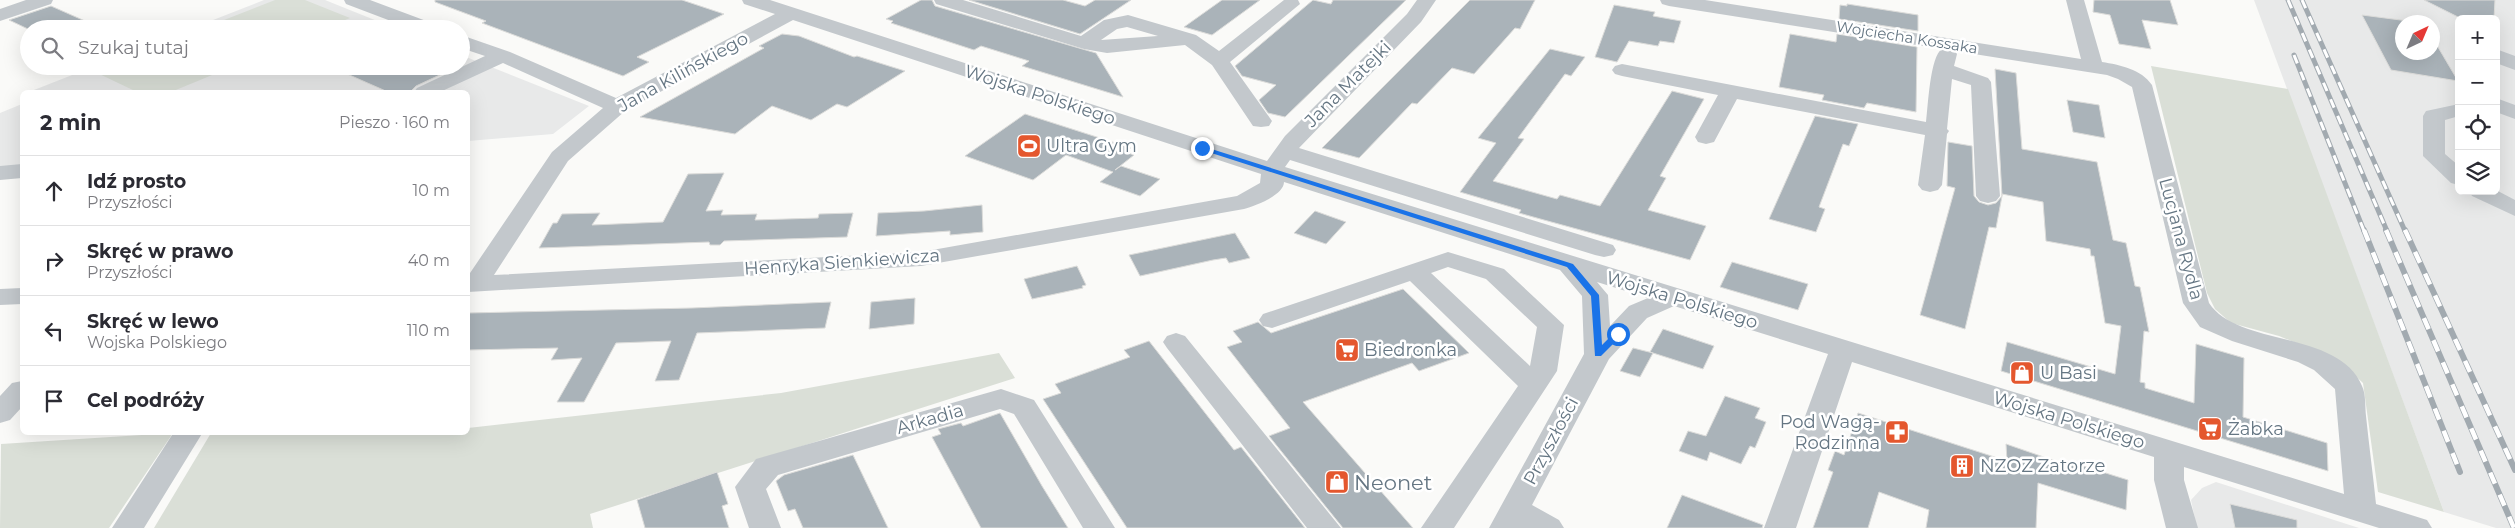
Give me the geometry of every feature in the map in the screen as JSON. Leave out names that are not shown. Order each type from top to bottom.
[{"type":"street","points":[[0,16],[44,0]]},
{"type":"street","points":[[353,0],[406,20]]},
{"type":"street","points":[[943,0],[1084,43],[1107,48],[1189,39],[1219,62],[1261,121]]},
{"type":"street","name":"Jana Matejki","points":[[1278,161],[1414,18],[1427,0]]},
{"type":"street","name":"Wojciecha Kossaka","points":[[1669,0],[1813,15],[1949,44],[2118,72],[2133,77],[2142,85]]},
{"type":"street","points":[[2076,0],[2093,67]]},
{"type":"street","name":"Wojska Polskiego","points":[[758,1],[791,13],[1278,161],[1570,266],[2416,528]]},
{"type":"street","points":[[1219,62],[1291,4]]},
{"type":"street","name":"Jana Kilińskiego","points":[[472,284],[560,157],[617,106],[791,13]]},
{"type":"street","points":[[470,44],[503,56],[617,106]]},
{"type":"street","points":[[1930,185],[1938,131],[1943,69],[1949,44]]},
{"type":"street","points":[[2500,52],[2515,47]]},
{"type":"street","points":[[2500,55],[2515,64]]},
{"type":"street","points":[[470,71],[503,56]]},
{"type":"street","points":[[1943,69],[1981,82],[1988,196]]},
{"type":"street","points":[[1622,70],[1938,131]]},
{"type":"street","points":[[428,90],[461,75]]},
{"type":"street","name":"Lucjana Rydla","points":[[2142,85],[2196,303],[2207,320],[2236,334],[2298,352],[2321,361],[2338,372],[2349,387],[2361,510]]},
{"type":"street","points":[[1706,137],[1731,91]]},
{"type":"street","points":[[2498,105],[2515,112]]},
{"type":"street","points":[[2455,111],[2434,116],[2434,156],[2455,174]]},
{"type":"street","points":[[1278,161],[1604,250]]},
{"type":"street","name":"Henryka Sienkiewicza","points":[[472,284],[921,259],[1212,206],[1244,202],[1272,186],[1278,161]]},
{"type":"street","points":[[0,173],[20,171]]},
{"type":"street","points":[[2488,195],[2515,209]]},
{"type":"street","points":[[1272,320],[1448,259],[1495,274],[1551,326],[1543,371],[1437,528]]},
{"type":"street","points":[[1570,266],[1595,295],[1598,354]]},
{"type":"street","points":[[1414,271],[1534,385]]},
{"type":"street","points":[[0,297],[20,296]]},
{"type":"street","name":"Przyszłości","points":[[1510,519],[1598,354],[1638,312],[1671,297]]},
{"type":"street","points":[[1176,342],[1325,528]]},
{"type":"street","points":[[1780,528],[1832,376],[1843,350]]},
{"type":"street","points":[[0,414],[20,392]]},
{"type":"street","name":"Arkadia","points":[[765,528],[750,487],[767,467],[1001,399],[1024,407],[1099,528]]},
{"type":"street","points":[[128,528],[187,435]]},
{"type":"street","points":[[2168,451],[2169,480],[2182,528]]},
{"type":"street","points":[[1510,519],[1548,528]]},
{"type":"shaded area","points":[[264,0],[325,0],[375,20],[213,20]]},
{"type":"shaded area","points":[[275,0],[305,0],[350,18],[345,20],[224,20]]},
{"type":"shaded area","points":[[2254,0],[2515,0],[2515,528],[2496,528],[2444,512]]},
{"type":"shaded area","points":[[470,59],[589,106],[553,134],[470,141],[470,90],[34,90],[72,75],[470,75]]},
{"type":"shaded area","points":[[2151,66],[2288,89],[2444,512],[2378,492],[2363,383],[2338,360],[2279,336],[2231,323],[2215,309],[2207,293]]},
{"type":"shaded area","points":[[101,75],[212,75],[176,90],[133,90]]},
{"type":"shaded area","points":[[20,105],[20,177],[0,179],[0,113]]},
{"type":"shaded area","points":[[999,353],[1015,378],[590,514],[593,528],[154,528],[210,435],[470,435],[470,428],[781,393]]},
{"type":"shaded area","points":[[142,435],[172,435],[109,528],[0,528],[1,444]]},
{"type":"shaded area","points":[[2216,482],[2359,528],[2197,528],[2191,500],[2202,488]]},
{"type":"building","points":[[435,0],[682,0],[724,14],[637,57],[649,62],[623,76],[482,23],[486,21],[435,2]]},
{"type":"building","points":[[921,0],[932,0],[935,6],[1096,53],[1123,97],[1022,66],[1029,61],[981,46],[974,50],[891,23],[893,21],[886,19]]},
{"type":"building","points":[[969,0],[1063,0],[1085,6],[1095,0],[1131,0],[1080,34]]},
{"type":"building","points":[[1222,0],[1260,0],[1212,35],[1184,27]]},
{"type":"building","points":[[1313,0],[1331,4],[1333,0],[1406,0],[1285,117],[1268,113],[1259,100],[1276,85],[1242,76],[1235,66]]},
{"type":"building","points":[[1470,0],[1535,0],[1520,29],[1515,28],[1474,74],[1452,68],[1417,104],[1412,103],[1359,158],[1322,148]]},
{"type":"building","points":[[2094,0],[2170,0],[2178,25],[2142,20],[2151,49],[2119,44],[2110,15],[2093,12]]},
{"type":"building","points":[[2424,0],[2495,0],[2494,15],[2455,16]]},
{"type":"building","points":[[1847,4],[1918,15],[1918,31],[1839,19],[1840,5],[1847,6]]},
{"type":"building","points":[[1614,5],[1655,12],[1653,16],[1681,21],[1674,43],[1660,41],[1658,46],[1629,41],[1617,62],[1595,57]]},
{"type":"building","points":[[51,6],[83,20],[20,20],[20,25],[9,20]]},
{"type":"building","points":[[2362,15],[2395,19],[2395,60],[2440,60],[2440,51],[2455,76],[2455,81],[2391,70]]},
{"type":"building","points":[[782,34],[799,36],[854,57],[857,56],[905,71],[847,107],[837,104],[811,120],[772,106],[735,134],[640,117],[764,48],[759,46]]},
{"type":"building","points":[[1790,34],[1836,42],[1837,34],[1917,47],[1916,112],[1867,103],[1864,108],[1822,100],[1824,95],[1779,87]]},
{"type":"building","points":[[1550,49],[1585,57],[1571,76],[1565,74],[1518,138],[1524,139],[1493,181],[1557,199],[1560,195],[1600,206],[1672,91],[1704,99],[1660,176],[1666,178],[1648,210],[1706,226],[1690,260],[1519,213],[1521,210],[1460,192],[1496,143],[1478,138]]},
{"type":"building","points":[[1995,69],[2016,73],[2022,149],[2097,162],[2113,240],[2126,243],[2135,286],[2140,287],[2149,332],[2144,331],[2140,382],[2145,383],[2145,388],[2194,403],[2196,344],[2244,358],[2243,417],[2327,443],[2328,471],[2001,371],[2007,342],[2115,374],[2121,326],[2105,323],[2094,256],[2091,256],[2090,249],[2046,241],[2043,202],[2002,194],[2002,196]]},
{"type":"building","points":[[349,75],[440,75],[416,86],[412,90],[383,90]]},
{"type":"building","points":[[2067,100],[2099,105],[2105,138],[2073,132]]},
{"type":"building","name":"Ultra Gym","points":[[1025,114],[1131,148],[1125,152],[1134,155],[1115,170],[1121,166],[1160,179],[1140,196],[1100,182],[1113,172],[1066,155],[1033,180],[965,156]]},
{"type":"building","points":[[1815,116],[1858,124],[1849,146],[1843,144],[1819,207],[1825,209],[1816,232],[1769,219]]},
{"type":"building","points":[[1948,142],[1972,146],[1974,196],[1979,202],[1988,205],[1996,203],[2002,196],[1996,228],[1989,227],[1965,329],[1920,315],[1955,188],[1947,186]]},
{"type":"building","points":[[724,173],[706,211],[723,210],[721,215],[757,214],[755,220],[818,218],[819,214],[853,213],[847,237],[724,241],[720,245],[710,245],[709,242],[539,248],[553,223],[557,223],[562,214],[600,213],[592,225],[663,222],[688,174]]},
{"type":"building","points":[[982,205],[983,232],[950,235],[950,231],[876,236],[878,213],[924,211]]},
{"type":"building","points":[[1315,211],[1346,222],[1326,244],[1294,233]]},
{"type":"building","points":[[1235,233],[1250,258],[1229,263],[1226,258],[1213,260],[1140,276],[1129,255]]},
{"type":"building","points":[[1732,262],[1808,284],[1798,310],[1720,287]]},
{"type":"building","points":[[1077,266],[1086,285],[1082,286],[1083,288],[1032,299],[1024,279]]},
{"type":"building","name":"Biedronka","points":[[1403,289],[1469,353],[1419,371],[1412,363],[1303,402],[1413,528],[1343,528],[1269,436],[1290,428],[1227,347],[1242,342],[1233,331],[1258,322],[1271,333]]},
{"type":"building","points":[[915,298],[914,324],[869,329],[871,302]]},
{"type":"building","points":[[831,302],[825,328],[697,333],[679,380],[655,381],[671,341],[616,343],[584,402],[557,402],[582,358],[551,360],[558,348],[470,350],[470,313],[692,308]]},
{"type":"building","points":[[1663,329],[1714,346],[1703,369],[1650,352]]},
{"type":"building","points":[[1149,341],[1234,450],[1241,447],[1305,528],[1127,528],[1043,399],[1061,393],[1055,384],[1130,357],[1124,350]]},
{"type":"building","points":[[1633,348],[1653,353],[1640,377],[1620,371]]},
{"type":"building","points":[[1725,396],[1760,408],[1755,418],[1766,422],[1755,448],[1750,446],[1741,464],[1710,452],[1707,461],[1679,451],[1688,431],[1706,436]]},
{"type":"building","points":[[1000,413],[1068,528],[981,528],[932,437],[941,434],[938,429],[961,423],[963,426]]},
{"type":"building","points":[[1858,413],[2007,461],[2006,444],[2064,464],[2064,460],[2128,480],[2126,510],[2038,483],[2036,528],[1926,528],[1929,510],[1879,492],[1868,528],[1813,528],[1833,472],[1828,470],[1835,451],[1844,455]]},
{"type":"building","points":[[853,455],[888,528],[803,528],[795,509],[788,511],[776,481],[784,475]]},
{"type":"building","points":[[717,472],[728,504],[722,506],[729,528],[645,528],[637,500]]},
{"type":"building","points":[[1682,495],[1763,525],[1762,528],[1667,528]]},
{"type":"building","points":[[2230,504],[2297,520],[2297,528],[2235,528]]},
{"type":"railway","points":[[2288,0],[2387,231]]},
{"type":"railway","points":[[2302,0],[2405,231]]},
{"type":"railway","points":[[2294,55],[2364,231]]},
{"type":"railway","points":[[2364,230],[2460,472]]},
{"type":"railway","points":[[2386,230],[2514,528]]},
{"type":"railway","points":[[2405,230],[2515,470]]},
{"type":"place","name":"Ultra Gym","points":[[1029,146]]},
{"type":"place","name":"Biedronka","points":[[1347,350]]},
{"type":"place","name":"U Basi","points":[[2022,373]]},
{"type":"place","name":"Żabka","points":[[2210,429]]},
{"type":"place","name":"Pod Wagą- Rodzinna","points":[[1897,432]]},
{"type":"place","name":"NZOZ Zatorze","points":[[1962,466]]},
{"type":"place","name":"Neonet","points":[[1337,482]]},
{"type":"route","points":[[1202,148],[1570,266],[1595,295],[1598,322],[1598,354],[1618,334]]}]
